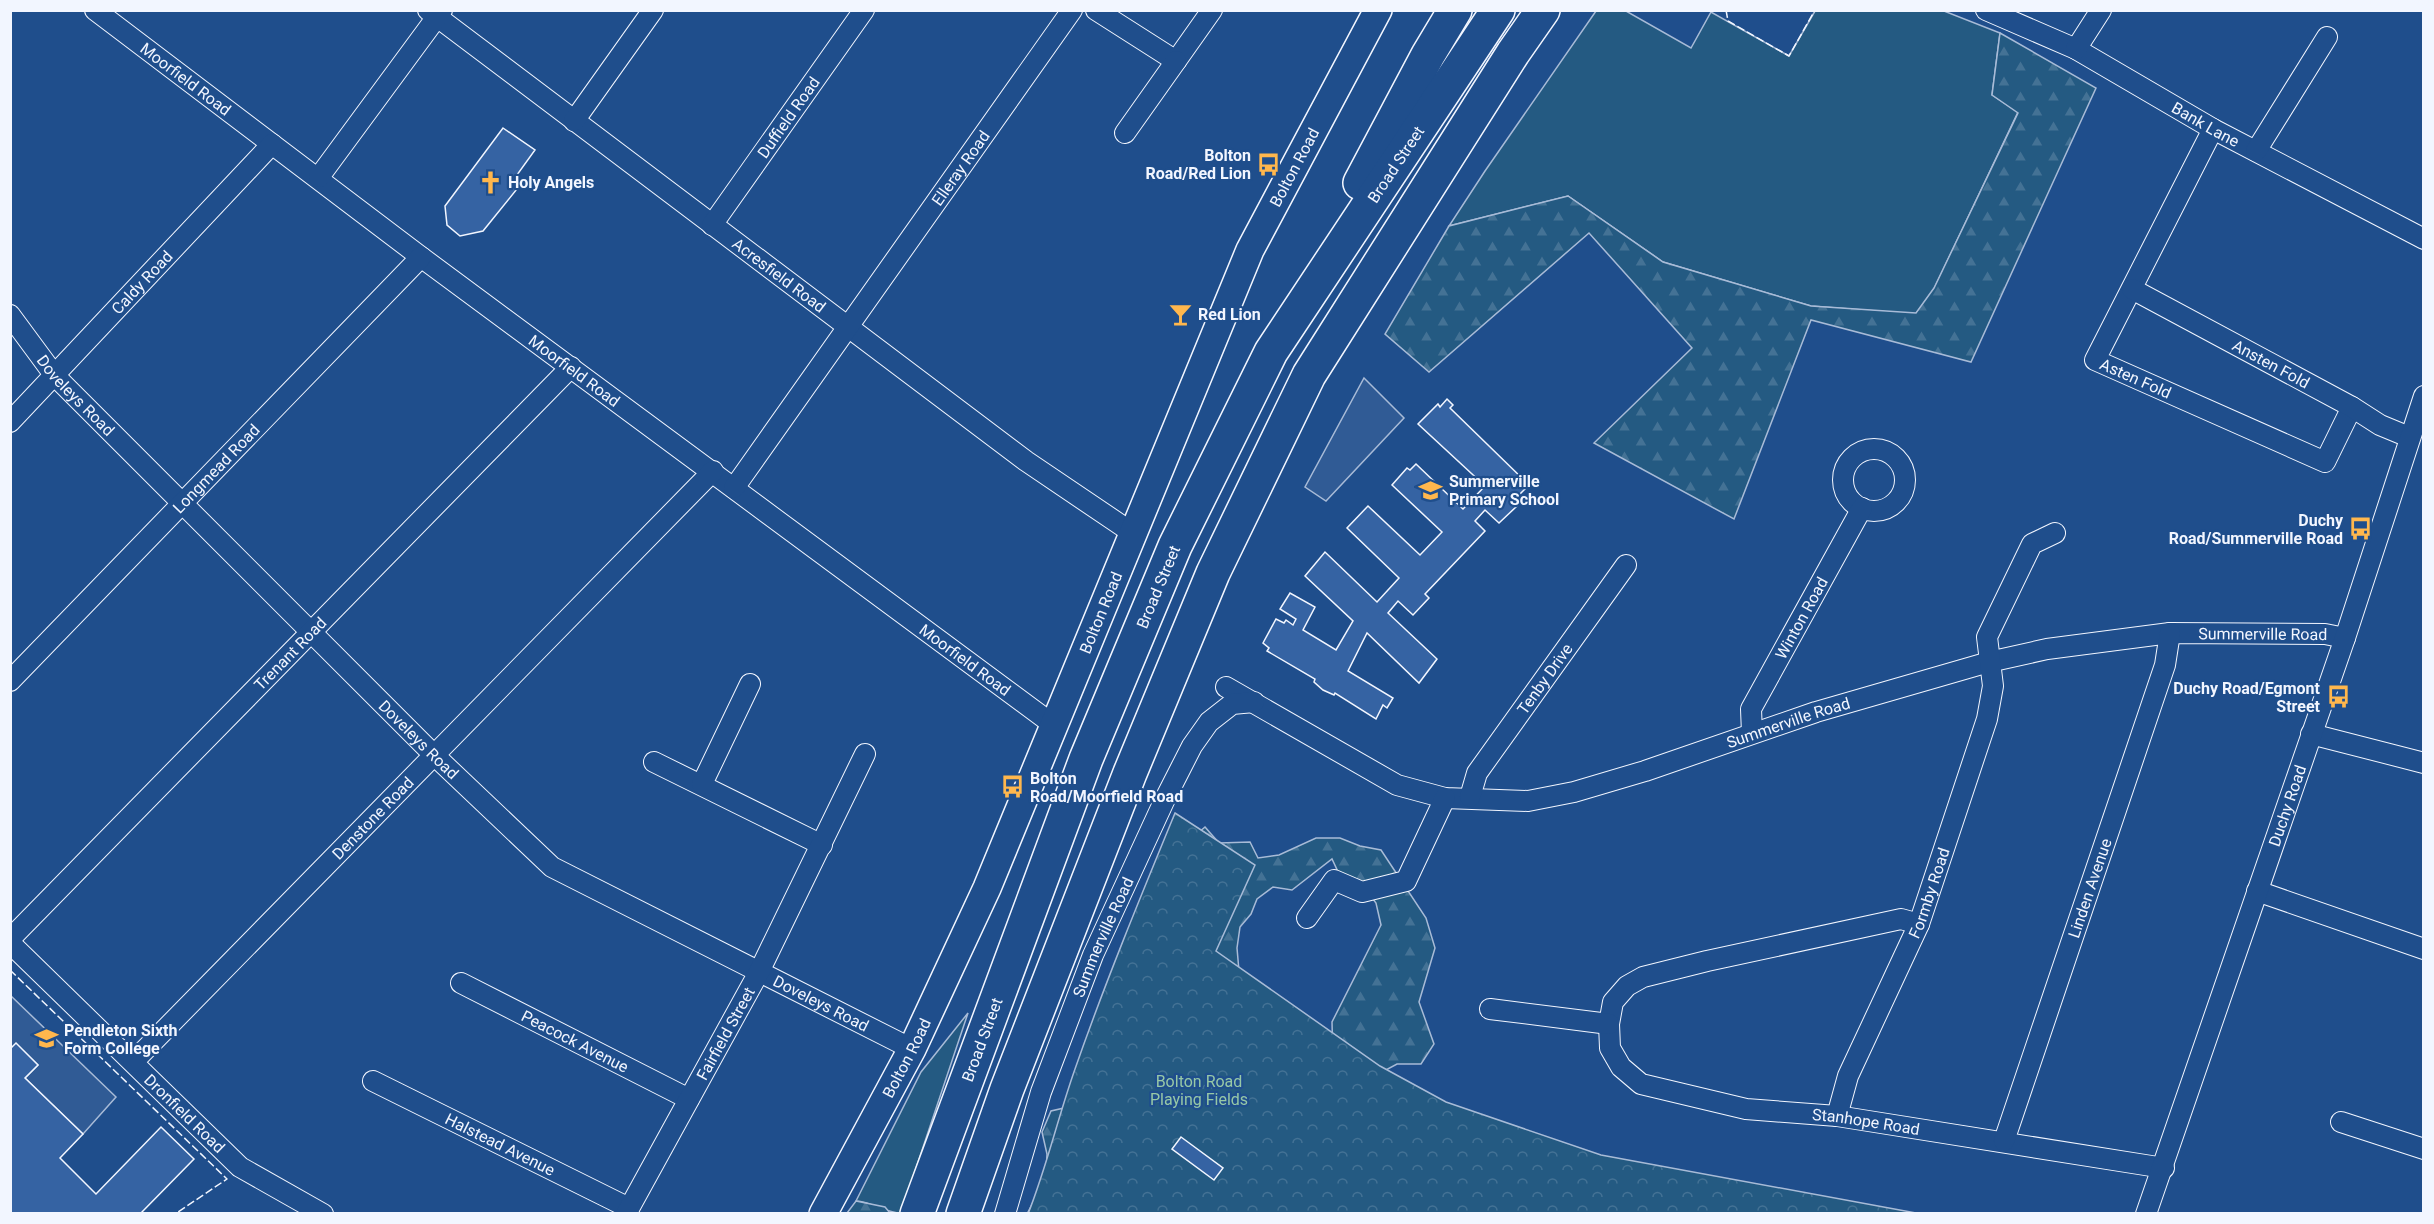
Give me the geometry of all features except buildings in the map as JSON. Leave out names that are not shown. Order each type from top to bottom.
[{"type":"highway","points":[[1271,352],[1428,55],[1455,10]]},
{"type":"highway","name":"Broad Street","points":[[917,1214],[1090,748],[1175,546],[1271,352],[1498,10]]},
{"type":"highway","points":[[963,1214],[1007,1089],[1130,773],[1214,573],[1304,385],[1513,53],[1543,10]]},
{"type":"street","name":"Moorfield Road","points":[[95,10],[319,177],[421,257],[1055,726]]},
{"type":"street","points":[[574,121],[653,10]]},
{"type":"street","name":"Duffield Road","points":[[712,225],[864,10]]},
{"type":"street","name":"Elleray Road","points":[[734,488],[1072,10]]},
{"type":"street","points":[[1096,10],[1176,61]]},
{"type":"street","points":[[1125,133],[1212,10]]},
{"type":"street","name":"Bolton Road","points":[[823,1214],[912,1049],[987,888],[1250,250],[1378,10]]},
{"type":"street","name":"Bank Lane","points":[[1986,10],[2076,49],[2212,129],[2424,239]]},
{"type":"street","points":[[2076,49],[2101,10]]},
{"type":"street","points":[[319,177],[436,13]]},
{"type":"street","name":"Acresfield Road","points":[[436,13],[574,121],[850,326],[1026,461],[1134,534]]},
{"type":"street","points":[[2256,151],[2326,37]]},
{"type":"street","name":"Asten Fold","points":[[2212,129],[2095,360],[2325,462],[2352,407]]},
{"type":"street","name":"Caldy Road","points":[[10,422],[272,144]]},
{"type":"street","name":"Longmead Road","points":[[10,681],[421,257]]},
{"type":"street","name":"Ansten Fold","points":[[2132,289],[2352,407],[2413,444]]},
{"type":"street","name":"Doveleys Road","points":[[10,315],[55,376],[434,755],[552,867],[912,1049]]},
{"type":"street","name":"Trenant Road","points":[[10,941],[571,367]]},
{"type":"street","name":"Duchy Road","points":[[2146,1214],[2413,444],[2424,396]]},
{"type":"street","name":"Denstone Road","points":[[133,1062],[713,471]]},
{"type":"street","name":"Winton Road","points":[[1752,733],[1751,709],[1862,508]]},
{"type":"street","name":"Formby Road","points":[[1837,1116],[1848,1076],[1919,924],[1987,719],[1993,686],[1987,637],[2032,544],[2055,533]]},
{"type":"street","name":"Tenby Drive","points":[[1470,797],[1477,773],[1626,565]]},
{"type":"street","name":"Summerville Road","points":[[1226,687],[1397,785],[1445,798],[1470,797],[1528,801],[1574,792],[1645,771],[1752,733],[1989,662],[2047,649],[2170,633],[2325,634],[2345,638]]},
{"type":"street","name":"Linden Avenue","points":[[2004,1141],[2165,665],[2170,633]]},
{"type":"street","points":[[702,784],[750,684]]},
{"type":"street","name":"Summerville Road","points":[[1005,1214],[1041,1092],[1093,955],[1165,799],[1192,746],[1209,722],[1220,711],[1232,704],[1254,702]]},
{"type":"street","points":[[2311,734],[2424,763]]},
{"type":"street","name":"Fairfield Street","points":[[628,1211],[759,972],[864,754]]},
{"type":"street","points":[[654,762],[822,845]]},
{"type":"street","points":[[1307,918],[1334,879],[1362,892],[1406,881],[1445,798]]},
{"type":"street","points":[[2257,891],[2424,949]]},
{"type":"street","name":"Stanhope Road","points":[[1919,924],[1901,919],[1707,960],[1642,977],[1627,986],[1613,1002],[1609,1024],[1610,1048],[1621,1067],[1641,1084],[1746,1109],[1837,1116],[2163,1168]]},
{"type":"street","name":"Dronfield Road","points":[[10,941],[240,1167],[323,1214]]},
{"type":"street","name":"Peacock Avenue","points":[[461,983],[689,1099]]},
{"type":"street","points":[[1490,1009],[1609,1024]]},
{"type":"street","name":"Halstead Avenue","points":[[373,1081],[628,1211]]},
{"type":"street","points":[[2341,1122],[2424,1149]]},
{"type":"green space","points":[[1596,11],[1626,11],[1691,48],[1711,12],[1789,56],[1815,11],[1944,11],[2000,33],[1992,95],[2018,112],[1934,289],[1916,314],[1811,306],[1663,262],[1568,196],[1449,226]]},
{"type":"green space","points":[[2000,33],[2096,88],[1971,362],[1811,320],[1734,519],[1594,443],[1692,348],[1589,233],[1429,372],[1385,334],[1449,226],[1568,196],[1663,262],[1811,306],[1916,313],[1934,288],[2018,113],[1992,95]]},
{"type":"green space","name":"Bolton Road Playing Fields","points":[[1175,813],[1255,865],[1216,951],[1380,1066],[1446,1102],[1601,1155],[1916,1213],[1028,1214],[1086,1037]]},
{"type":"green space","points":[[1205,827],[1219,843],[1250,842],[1258,858],[1279,855],[1316,838],[1340,838],[1360,846],[1381,850],[1426,918],[1435,948],[1419,1002],[1434,1044],[1421,1064],[1397,1064],[1371,1078],[1333,1062],[1332,1022],[1381,925],[1376,903],[1359,880],[1340,876],[1332,859],[1292,890],[1273,887],[1257,899],[1251,914],[1240,927],[1237,948],[1239,971],[1079,1213],[1027,1214],[1046,1178],[1047,1154],[1042,1132],[1051,1111],[1077,1105],[1190,840]]},
{"type":"green space","points":[[968,1013],[901,1213],[856,1201],[921,1072]]},
{"type":"green space","points":[[856,1201],[885,1207],[890,1213],[847,1213]]},
{"type":"shaded area","points":[[1364,378],[1404,418],[1326,501],[1305,487]]},
{"type":"shaded area","points":[[10,995],[116,1097],[83,1134],[25,1078],[38,1065],[16,1044],[11,1049]]},
{"type":"fence","points":[[1726,10],[1728,21],[1789,56],[1815,10]]},
{"type":"fence","points":[[10,970],[227,1179],[175,1214]]},
{"type":"place","name":"Bolton Road/Red Lion","points":[[1269,164]]},
{"type":"place","name":"Holy Angels","points":[[490,182]]},
{"type":"place","name":"Red Lion","points":[[1180,314]]},
{"type":"place","name":"Summerville Primary School","points":[[1431,490]]},
{"type":"place","name":"Duchy Road/Summerville Road","points":[[2361,529]]},
{"type":"place","name":"Duchy Road/Egmont Street","points":[[2338,697]]},
{"type":"place","name":"Bolton Road/Moorfield Road","points":[[1012,787]]},
{"type":"place","name":"Pendleton Sixth Form College","points":[[46,1039]]}]
